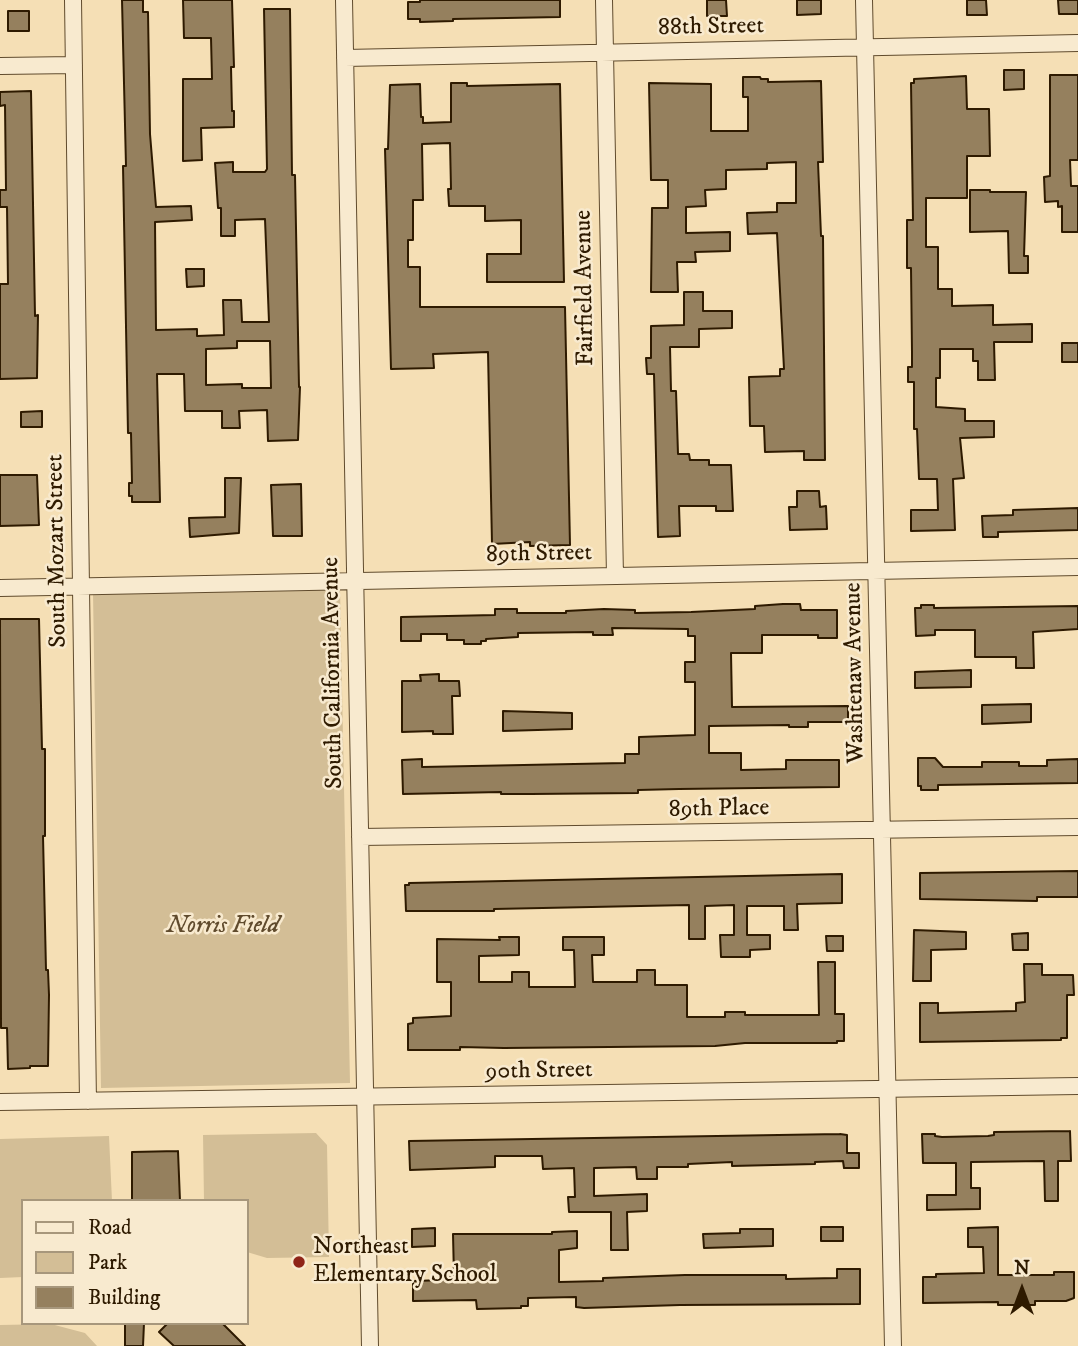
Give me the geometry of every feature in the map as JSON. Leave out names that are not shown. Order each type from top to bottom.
[{"type":"street","name":"South Mozart Street","points":[[73,0],[88,1101]]},
{"type":"street","name":"South California Avenue","points":[[344,0],[370,1346]]},
{"type":"street","name":"Fairfield Avenue","points":[[604,0],[615,576]]},
{"type":"street","name":"Washtenaw Avenue","points":[[864,0],[893,1346]]},
{"type":"street","name":"88th Street","points":[[345,58],[1078,43]]},
{"type":"street","points":[[0,66],[74,65]]},
{"type":"street","name":"89th Street","points":[[0,588],[1078,567]]},
{"type":"street","name":"89th Place","points":[[360,836],[1078,827]]},
{"type":"street","name":"90th Street","points":[[0,1102],[1078,1086]]},
{"type":"green space","name":"Norris Field","points":[[340,589],[350,1083],[101,1088],[93,593]]},
{"type":"green space","points":[[316,1133],[327,1145],[329,1257],[267,1258],[248,1252],[248,1199],[204,1199],[203,1135]]},
{"type":"green space","points":[[109,1136],[112,1199],[21,1199],[21,1277],[0,1278],[0,1139]]},
{"type":"green space","points":[[0,1325],[55,1325],[85,1333],[97,1346],[0,1346]]},
{"type":"building","points":[[122,0],[143,0],[143,12],[148,12],[150,134],[156,207],[191,206],[192,220],[155,222],[156,330],[197,329],[197,336],[224,335],[223,300],[241,300],[242,322],[269,322],[265,219],[235,220],[235,236],[221,236],[221,208],[218,208],[215,163],[233,162],[233,172],[265,172],[267,169],[264,9],[290,9],[292,175],[295,175],[300,387],[298,440],[268,441],[267,410],[239,411],[240,428],[222,428],[222,411],[185,411],[184,374],[157,374],[160,502],[132,502],[132,496],[129,496],[129,483],[132,483],[131,433],[128,433],[123,166],[126,166]],"holes":[[[237,341],[270,341],[271,388],[242,388],[242,384],[206,385],[206,349],[237,348]]]},
{"type":"building","points":[[183,0],[232,0],[234,127],[201,128],[202,160],[183,161],[183,79],[212,79],[211,38],[184,38]]},
{"type":"building","points":[[560,0],[560,17],[420,22],[420,19],[408,19],[408,2]]},
{"type":"building","points":[[707,0],[726,0],[727,16],[707,16]]},
{"type":"building","points":[[797,0],[821,0],[821,14],[797,15]]},
{"type":"building","points":[[967,0],[986,0],[987,15],[967,15]]},
{"type":"building","points":[[1058,0],[1078,0],[1078,14],[1059,14]]},
{"type":"building","points":[[8,11],[29,11],[29,31],[8,31]]},
{"type":"building","points":[[1004,70],[1024,70],[1024,89],[1004,90]]},
{"type":"building","points":[[1050,75],[1078,75],[1078,160],[1070,160],[1071,186],[1078,186],[1078,232],[1062,232],[1062,206],[1058,207],[1058,201],[1045,202],[1044,177],[1050,176]]},
{"type":"building","points":[[966,76],[967,109],[989,109],[990,156],[967,156],[967,198],[926,198],[926,247],[938,247],[938,289],[952,289],[952,306],[993,305],[993,325],[1032,324],[1032,342],[994,342],[995,380],[978,380],[978,361],[973,361],[973,349],[940,349],[936,407],[965,409],[965,421],[994,421],[994,437],[960,438],[964,478],[953,479],[955,530],[911,531],[911,510],[938,510],[937,479],[919,479],[917,429],[914,429],[914,382],[908,382],[908,367],[912,367],[911,268],[907,268],[907,220],[913,220],[911,83],[914,83],[914,79]]},
{"type":"building","points":[[743,77],[760,77],[768,79],[768,82],[821,81],[823,162],[818,162],[823,236],[825,460],[804,460],[804,451],[765,452],[764,426],[750,426],[749,377],[780,376],[780,369],[784,369],[777,233],[748,234],[747,213],[777,212],[777,203],[796,203],[796,162],[767,163],[767,169],[726,170],[726,189],[705,190],[706,206],[686,207],[686,233],[730,232],[730,251],[695,252],[696,262],[677,262],[678,292],[651,292],[652,208],[668,208],[668,180],[651,180],[649,83],[711,84],[711,131],[748,131],[748,97],[743,97]]},
{"type":"building","points":[[451,83],[467,83],[467,86],[560,84],[564,282],[487,282],[487,254],[521,254],[521,220],[485,221],[485,206],[449,206],[450,143],[422,144],[423,200],[413,200],[413,240],[408,240],[408,267],[420,267],[420,307],[565,307],[570,545],[530,546],[530,542],[492,544],[488,352],[433,354],[434,368],[391,369],[385,149],[388,149],[390,85],[420,84],[423,123],[451,122]]},
{"type":"building","points":[[31,91],[35,316],[38,315],[37,378],[0,379],[0,284],[8,284],[7,207],[0,207],[0,190],[6,190],[5,105],[0,106],[0,92]]},
{"type":"building","points":[[970,190],[1026,192],[1024,256],[1028,256],[1028,273],[1009,273],[1008,231],[970,232]]},
{"type":"building","points":[[186,269],[204,269],[204,286],[187,287]]},
{"type":"building","points":[[684,292],[703,292],[703,311],[732,311],[732,328],[699,329],[699,347],[670,347],[671,391],[676,391],[678,454],[689,454],[690,460],[709,460],[709,465],[731,465],[733,511],[716,511],[716,506],[679,506],[680,536],[658,537],[654,374],[647,374],[646,358],[651,358],[651,326],[684,325]]},
{"type":"building","points":[[1062,343],[1078,343],[1078,362],[1062,362]]},
{"type":"building","points":[[42,411],[42,427],[21,427],[21,412]]},
{"type":"building","points":[[0,475],[37,475],[39,525],[0,526]]},
{"type":"building","points":[[225,478],[241,478],[239,533],[190,537],[189,518],[225,517]]},
{"type":"building","points":[[301,484],[302,536],[273,536],[271,485]]},
{"type":"building","points":[[797,491],[819,491],[820,507],[826,506],[827,529],[790,530],[789,507],[797,507]]},
{"type":"building","points":[[1078,508],[1078,530],[998,532],[998,537],[983,537],[982,516],[1013,515],[1013,510]]},
{"type":"building","points":[[800,604],[801,610],[837,610],[837,638],[818,638],[818,635],[762,635],[762,653],[731,653],[732,707],[848,706],[848,722],[808,722],[808,727],[709,726],[709,753],[741,753],[741,770],[786,769],[786,760],[839,760],[839,787],[638,790],[638,793],[403,794],[402,760],[422,759],[422,767],[625,763],[625,754],[639,754],[639,737],[695,735],[695,682],[685,682],[685,662],[695,662],[695,636],[688,636],[688,629],[612,628],[613,635],[593,635],[593,632],[518,633],[518,637],[486,639],[481,641],[481,644],[447,640],[447,634],[421,634],[421,641],[401,641],[401,617],[495,615],[495,609],[517,609],[517,613],[566,613],[604,609],[635,610],[635,613],[691,612],[755,609],[755,606]]},
{"type":"building","points":[[921,605],[934,605],[934,608],[1078,606],[1078,629],[1033,632],[1034,668],[1016,668],[1016,657],[975,657],[975,630],[935,630],[935,635],[916,636],[915,608],[921,608]]},
{"type":"building","points":[[0,619],[39,619],[42,749],[45,749],[43,836],[49,995],[48,1066],[8,1069],[7,1028],[1,1028]]},
{"type":"building","points":[[971,670],[971,687],[915,688],[915,672]]},
{"type":"building","points":[[439,674],[439,681],[459,681],[460,696],[452,696],[453,734],[433,734],[433,731],[402,732],[402,681],[421,681],[420,675]]},
{"type":"building","points":[[1031,704],[1031,722],[982,724],[982,705]]},
{"type":"building","points":[[503,711],[572,713],[572,729],[503,731]]},
{"type":"building","points":[[918,758],[935,758],[943,767],[982,767],[982,762],[1019,762],[1019,766],[1047,766],[1047,760],[1078,759],[1078,783],[938,785],[938,790],[921,790],[921,786],[918,786]]},
{"type":"building","points":[[1078,871],[1078,897],[1037,897],[1037,901],[920,899],[920,873]]},
{"type":"building","points":[[842,874],[842,903],[797,904],[798,930],[784,930],[784,906],[747,906],[747,935],[770,935],[770,949],[750,950],[750,957],[721,957],[720,935],[734,935],[734,905],[705,906],[705,939],[689,939],[689,905],[406,911],[405,885],[409,883]]},
{"type":"building","points":[[914,930],[966,932],[966,949],[931,950],[931,981],[913,981]]},
{"type":"building","points":[[1028,933],[1028,950],[1013,950],[1012,934]]},
{"type":"building","points":[[826,936],[843,936],[843,951],[827,951]]},
{"type":"building","points":[[499,937],[519,937],[519,955],[479,956],[479,982],[512,982],[512,972],[529,972],[529,987],[575,987],[574,950],[563,950],[563,937],[604,937],[604,955],[592,955],[593,982],[637,982],[637,970],[655,970],[655,985],[687,985],[687,1017],[725,1017],[725,1012],[745,1012],[745,1015],[819,1015],[818,962],[835,962],[835,1014],[844,1014],[844,1041],[715,1046],[460,1047],[460,1050],[408,1050],[408,1024],[413,1023],[413,1018],[451,1016],[451,982],[437,982],[437,939],[500,940]]},
{"type":"building","points":[[1024,964],[1042,964],[1042,975],[1073,975],[1074,995],[1067,995],[1067,1038],[920,1042],[920,1003],[938,1003],[938,1013],[1016,1011],[1016,1003],[1025,1002]]},
{"type":"building","points":[[1070,1131],[1071,1161],[1058,1161],[1058,1201],[1045,1201],[1044,1161],[971,1162],[971,1188],[980,1188],[980,1209],[927,1210],[927,1195],[956,1195],[956,1163],[923,1163],[922,1134],[942,1137],[988,1136],[994,1135],[994,1132]]},
{"type":"building","points":[[847,1135],[847,1153],[859,1153],[859,1168],[844,1168],[843,1161],[732,1166],[732,1162],[688,1164],[688,1167],[657,1167],[657,1179],[637,1179],[636,1167],[594,1168],[594,1196],[647,1194],[647,1211],[627,1212],[628,1250],[611,1250],[611,1212],[569,1212],[568,1197],[575,1197],[574,1168],[543,1169],[542,1156],[495,1156],[495,1167],[410,1170],[409,1141]]},
{"type":"building","points":[[178,1151],[180,1199],[132,1199],[132,1152]]},
{"type":"building","points":[[821,1227],[843,1227],[843,1241],[821,1241]]},
{"type":"building","points":[[998,1227],[998,1275],[1054,1275],[1054,1272],[1074,1272],[1074,1298],[1066,1301],[1035,1301],[1035,1305],[998,1305],[998,1302],[923,1303],[923,1277],[936,1277],[936,1274],[984,1273],[983,1247],[968,1247],[968,1228]]},
{"type":"building","points":[[435,1228],[435,1246],[412,1247],[412,1229]]},
{"type":"building","points":[[740,1229],[773,1229],[773,1246],[704,1248],[703,1234],[740,1233]]},
{"type":"building","points":[[577,1231],[577,1248],[559,1250],[559,1282],[685,1275],[837,1278],[837,1269],[860,1269],[860,1304],[584,1308],[576,1307],[576,1297],[528,1298],[528,1306],[521,1308],[477,1309],[476,1300],[413,1301],[413,1281],[445,1280],[445,1277],[454,1277],[453,1234],[552,1234]]},
{"type":"building","points":[[125,1325],[144,1325],[143,1346],[125,1346]]},
{"type":"building","points":[[166,1325],[224,1325],[245,1346],[174,1346],[159,1332]]},
{"type":"place","name":"Northeast Elementary School","points":[[299,1262]]}]
